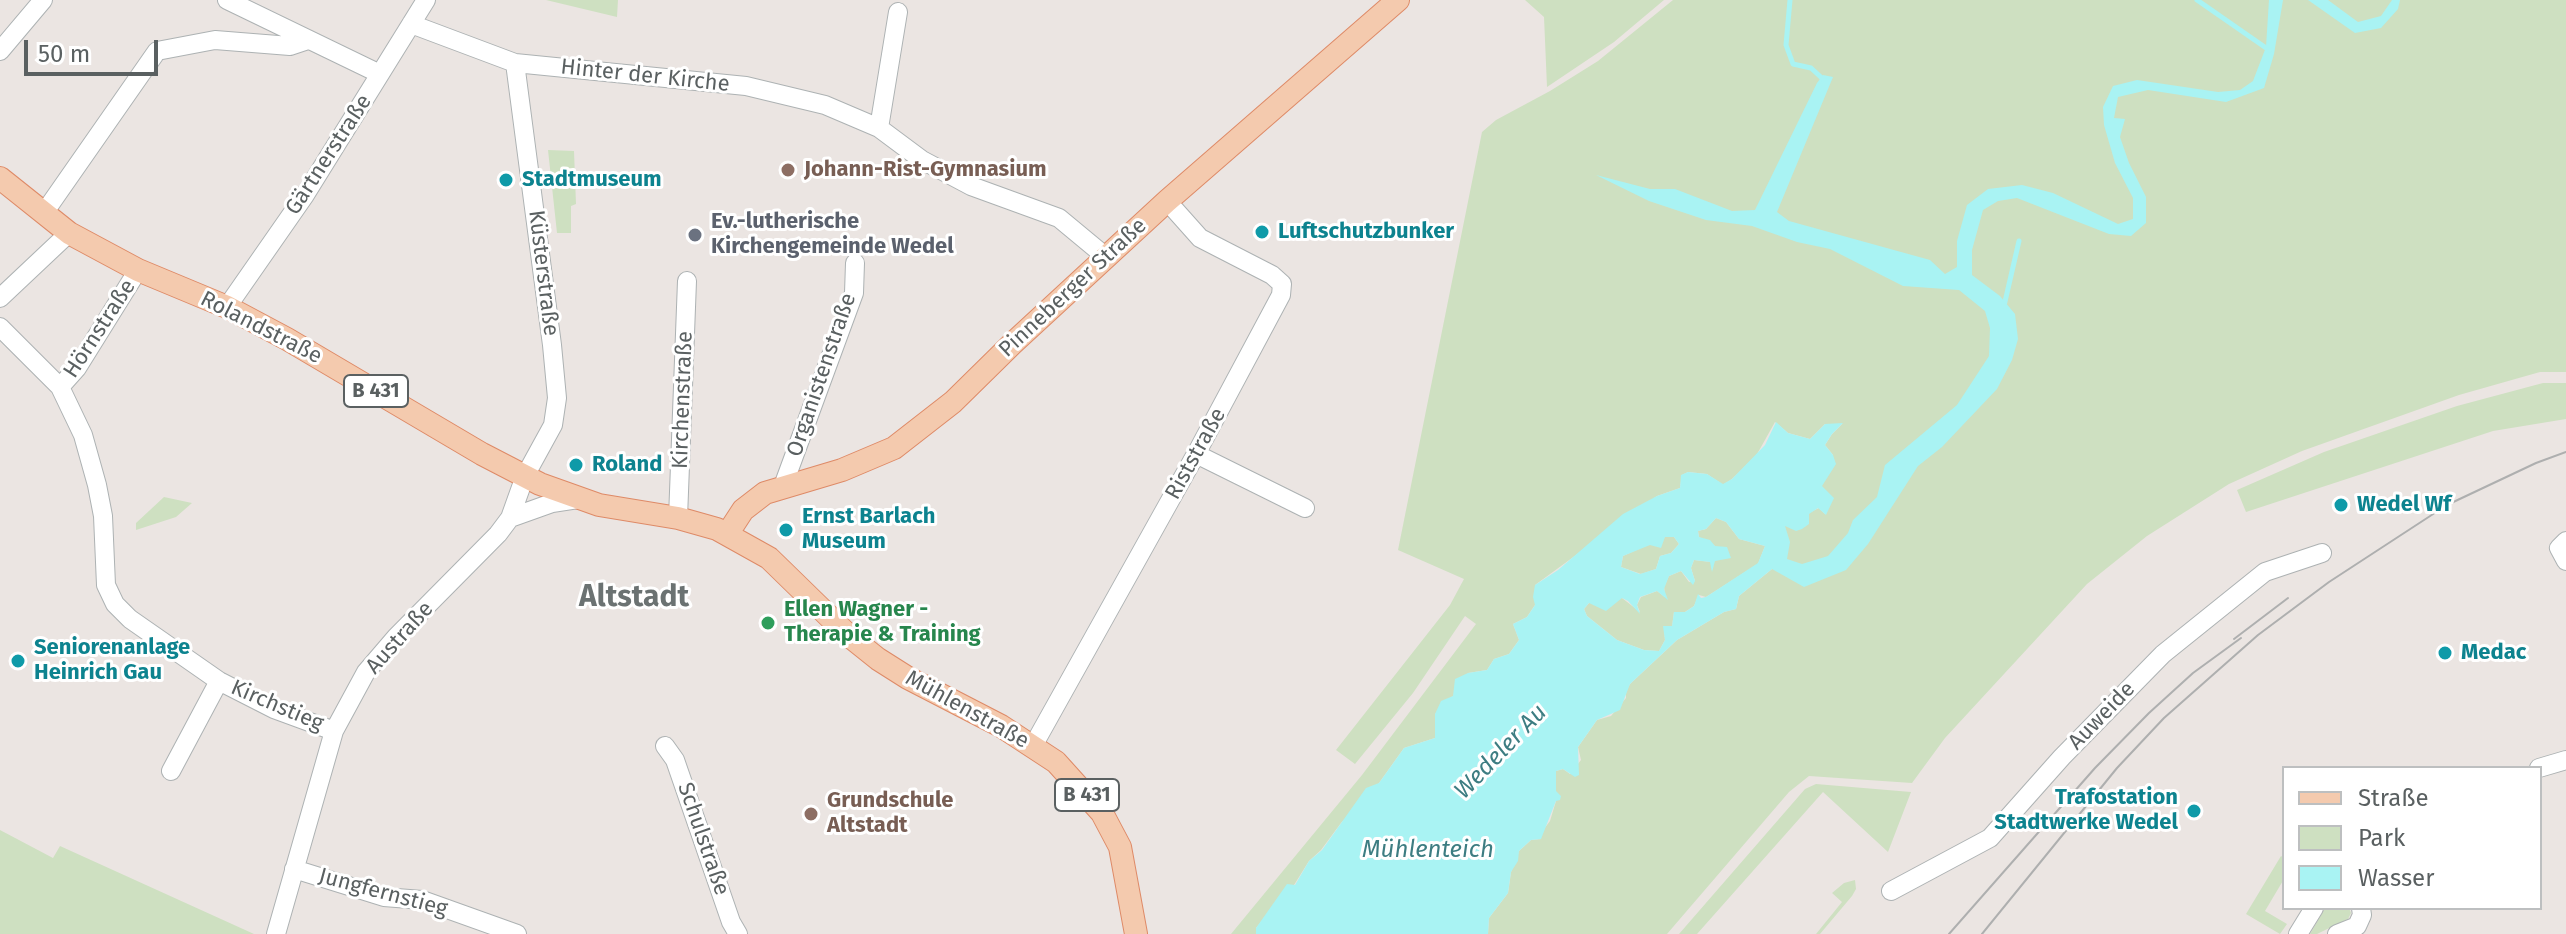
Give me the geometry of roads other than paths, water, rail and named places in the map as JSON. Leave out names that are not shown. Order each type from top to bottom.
[{"type":"main road","name":"Pinneberger Straße","points":[[728,533],[750,503],[783,486],[842,470],[894,448],[953,402],[1167,201],[1398,0]]},
{"type":"main road","name":"Rolandstraße","points":[[0,178],[69,233],[138,270],[227,307],[525,476]]},
{"type":"main road","name":"B 431","points":[[525,476],[578,499],[627,511],[678,518],[728,533]]},
{"type":"main road","name":"Mühlenstraße","points":[[728,533],[769,558],[848,635],[878,659],[1056,762],[1102,813],[1120,847],[1136,934]]},
{"type":"street","points":[[0,51],[43,0]]},
{"type":"street","points":[[227,0],[380,74]]},
{"type":"street","name":"Gärtnerstraße","points":[[227,307],[305,195],[380,74],[416,26],[426,0]]},
{"type":"street","points":[[879,128],[898,12]]},
{"type":"street","name":"Hinter der Kirche","points":[[416,26],[520,63],[746,86],[825,105],[879,128],[922,160],[971,186],[1059,218],[1106,257]]},
{"type":"street","points":[[44,213],[157,51],[215,40],[290,46],[308,40]]},
{"type":"street","name":"Küsterstraße","points":[[520,63],[557,398],[553,425],[525,476]]},
{"type":"street","name":"Riststraße","points":[[1033,746],[1281,295],[1282,284],[1272,275],[1200,238],[1167,201]]},
{"type":"street","points":[[0,298],[69,233]]},
{"type":"street","name":"Organistenstraße","points":[[783,486],[854,293],[855,263]]},
{"type":"street","name":"Hörnstraße","points":[[60,387],[77,368],[138,270]]},
{"type":"street","name":"Kirchenstraße","points":[[678,518],[687,281]]},
{"type":"street","name":"Hörnstraße","points":[[0,327],[60,387],[83,435],[97,485],[106,551],[106,585]]},
{"type":"street","points":[[1196,454],[1305,508]]},
{"type":"street","name":"Austraße","points":[[276,934],[334,731],[369,668],[396,637],[484,551],[510,518],[525,476]]},
{"type":"street","points":[[510,518],[552,503],[578,499]]},
{"type":"street","points":[[2566,541],[2559,548],[2566,561]]},
{"type":"street","name":"Auweide","points":[[1891,891],[1990,838],[2062,757],[2163,654],[2265,572],[2322,553]]},
{"type":"street","name":"Kirchstieg","points":[[106,585],[115,604],[130,619],[219,681],[274,709],[334,731]]},
{"type":"street","name":"Kirchstieg","points":[[171,771],[219,681]]},
{"type":"street","name":"Schulstraße","points":[[665,746],[675,760],[731,922],[738,934]]},
{"type":"street","points":[[2542,767],[2566,760]]},
{"type":"street","name":"Jungfernstieg","points":[[294,869],[384,897],[422,900],[517,934]]},
{"type":"street","points":[[2298,934],[2313,910]]},
{"type":"street","points":[[2337,934],[2357,926],[2361,910]]},
{"type":"water","name":"Mühlenteich","points":[[2269,0],[2283,0],[2274,54],[2264,88],[2226,102],[2148,90],[2118,97],[2114,118],[2125,119],[2120,137],[2146,197],[2146,223],[2131,236],[2109,234],[2017,198],[1998,201],[1983,210],[1972,250],[1972,275],[2000,296],[2015,314],[2018,339],[2012,360],[1997,389],[1942,447],[1918,466],[1868,544],[1846,570],[1804,587],[1772,569],[1739,596],[1736,609],[1724,612],[1677,640],[1630,684],[1620,710],[1597,720],[1578,747],[1579,775],[1575,777],[1563,769],[1556,771],[1556,791],[1561,796],[1560,800],[1556,801],[1541,839],[1531,840],[1519,851],[1518,861],[1511,872],[1508,893],[1489,918],[1488,934],[1256,934],[1256,928],[1287,884],[1295,885],[1309,861],[1322,850],[1366,788],[1379,783],[1404,748],[1435,738],[1435,714],[1441,701],[1453,696],[1455,679],[1487,670],[1494,659],[1509,654],[1519,640],[1513,624],[1527,617],[1535,605],[1535,585],[1558,570],[1623,514],[1680,488],[1681,475],[1688,472],[1707,474],[1723,484],[1732,479],[1765,445],[1776,422],[1788,433],[1810,439],[1825,424],[1843,423],[1825,445],[1836,464],[1822,486],[1834,498],[1826,515],[1818,508],[1809,514],[1809,524],[1802,529],[1796,531],[1785,526],[1790,542],[1787,559],[1802,564],[1828,556],[1848,533],[1853,520],[1877,497],[1885,465],[1957,405],[1989,356],[1990,328],[1985,311],[1959,290],[1903,286],[1830,249],[1797,242],[1752,226],[1706,220],[1649,201],[1596,175],[1650,189],[1675,189],[1732,211],[1755,210],[1817,83],[1823,75],[1833,77],[1777,212],[1789,221],[1930,260],[1945,274],[1957,267],[1957,241],[1967,205],[1988,189],[2022,185],[2053,193],[2118,224],[2133,219],[2133,198],[2115,163],[2104,125],[2103,107],[2113,86],[2137,80],[2218,92],[2240,90],[2253,81],[2266,47]],"holes":[[[1716,518],[1726,522],[1739,539],[1765,546],[1758,563],[1706,597],[1701,598],[1698,594],[1694,606],[1685,612],[1674,612],[1672,626],[1663,626],[1665,640],[1659,651],[1644,650],[1617,640],[1587,616],[1584,609],[1589,603],[1606,611],[1622,598],[1640,614],[1637,605],[1640,597],[1657,591],[1668,600],[1664,589],[1669,576],[1681,571],[1693,585],[1695,581],[1691,568],[1694,560],[1710,562],[1712,572],[1715,561],[1731,558],[1727,547],[1715,546],[1710,540],[1699,537],[1698,531],[1706,529]],[[1665,537],[1674,537],[1679,544],[1671,553],[1660,556],[1656,569],[1640,574],[1621,567],[1623,556],[1650,545],[1661,548]]]},
{"type":"water","points":[[2308,0],[2328,0],[2358,22],[2381,16],[2392,0],[2400,0],[2398,9],[2381,28],[2355,33]]},
{"type":"waterway","points":[[1790,0],[1786,45],[1793,64],[1811,68],[1824,80]]},
{"type":"waterway","points":[[2197,0],[2269,50]]},
{"type":"waterway","name":"Wedeler Au","points":[[2004,306],[2019,241]]},
{"type":"tram line","points":[[1982,934],[2117,768],[2164,718],[2258,635],[2329,582],[2447,505],[2566,452]]},
{"type":"tram line","points":[[2234,639],[2288,598]]},
{"type":"tram line","points":[[1949,934],[2095,768],[2149,713],[2193,673],[2241,638]]},
{"type":"place","name":"Johann-Rist-Gymnasium","points":[[788,170]]},
{"type":"place","name":"Stadtmuseum","points":[[506,180]]},
{"type":"place","name":"Luftschutzbunker","points":[[1262,232]]},
{"type":"place","name":"Ev.-lutherische Kirchengemeinde Wedel","points":[[695,235]]},
{"type":"place","name":"Roland","points":[[576,465]]},
{"type":"place","name":"Wedel Wf","points":[[2341,505]]},
{"type":"place","name":"Ernst Barlach Museum","points":[[786,530]]},
{"type":"place","name":"Ellen Wagner - Therapie & Training","points":[[768,623]]},
{"type":"place","name":"Medac","points":[[2445,653]]},
{"type":"place","name":"Seniorenanlage Heinrich Gau","points":[[18,661]]},
{"type":"place","name":"Trafostation Stadtwerke Wedel","points":[[2194,811]]},
{"type":"place","name":"Grundschule Altstadt","points":[[811,814]]},
{"type":"district","name":"Altstadt","points":[[634,598]]}]
